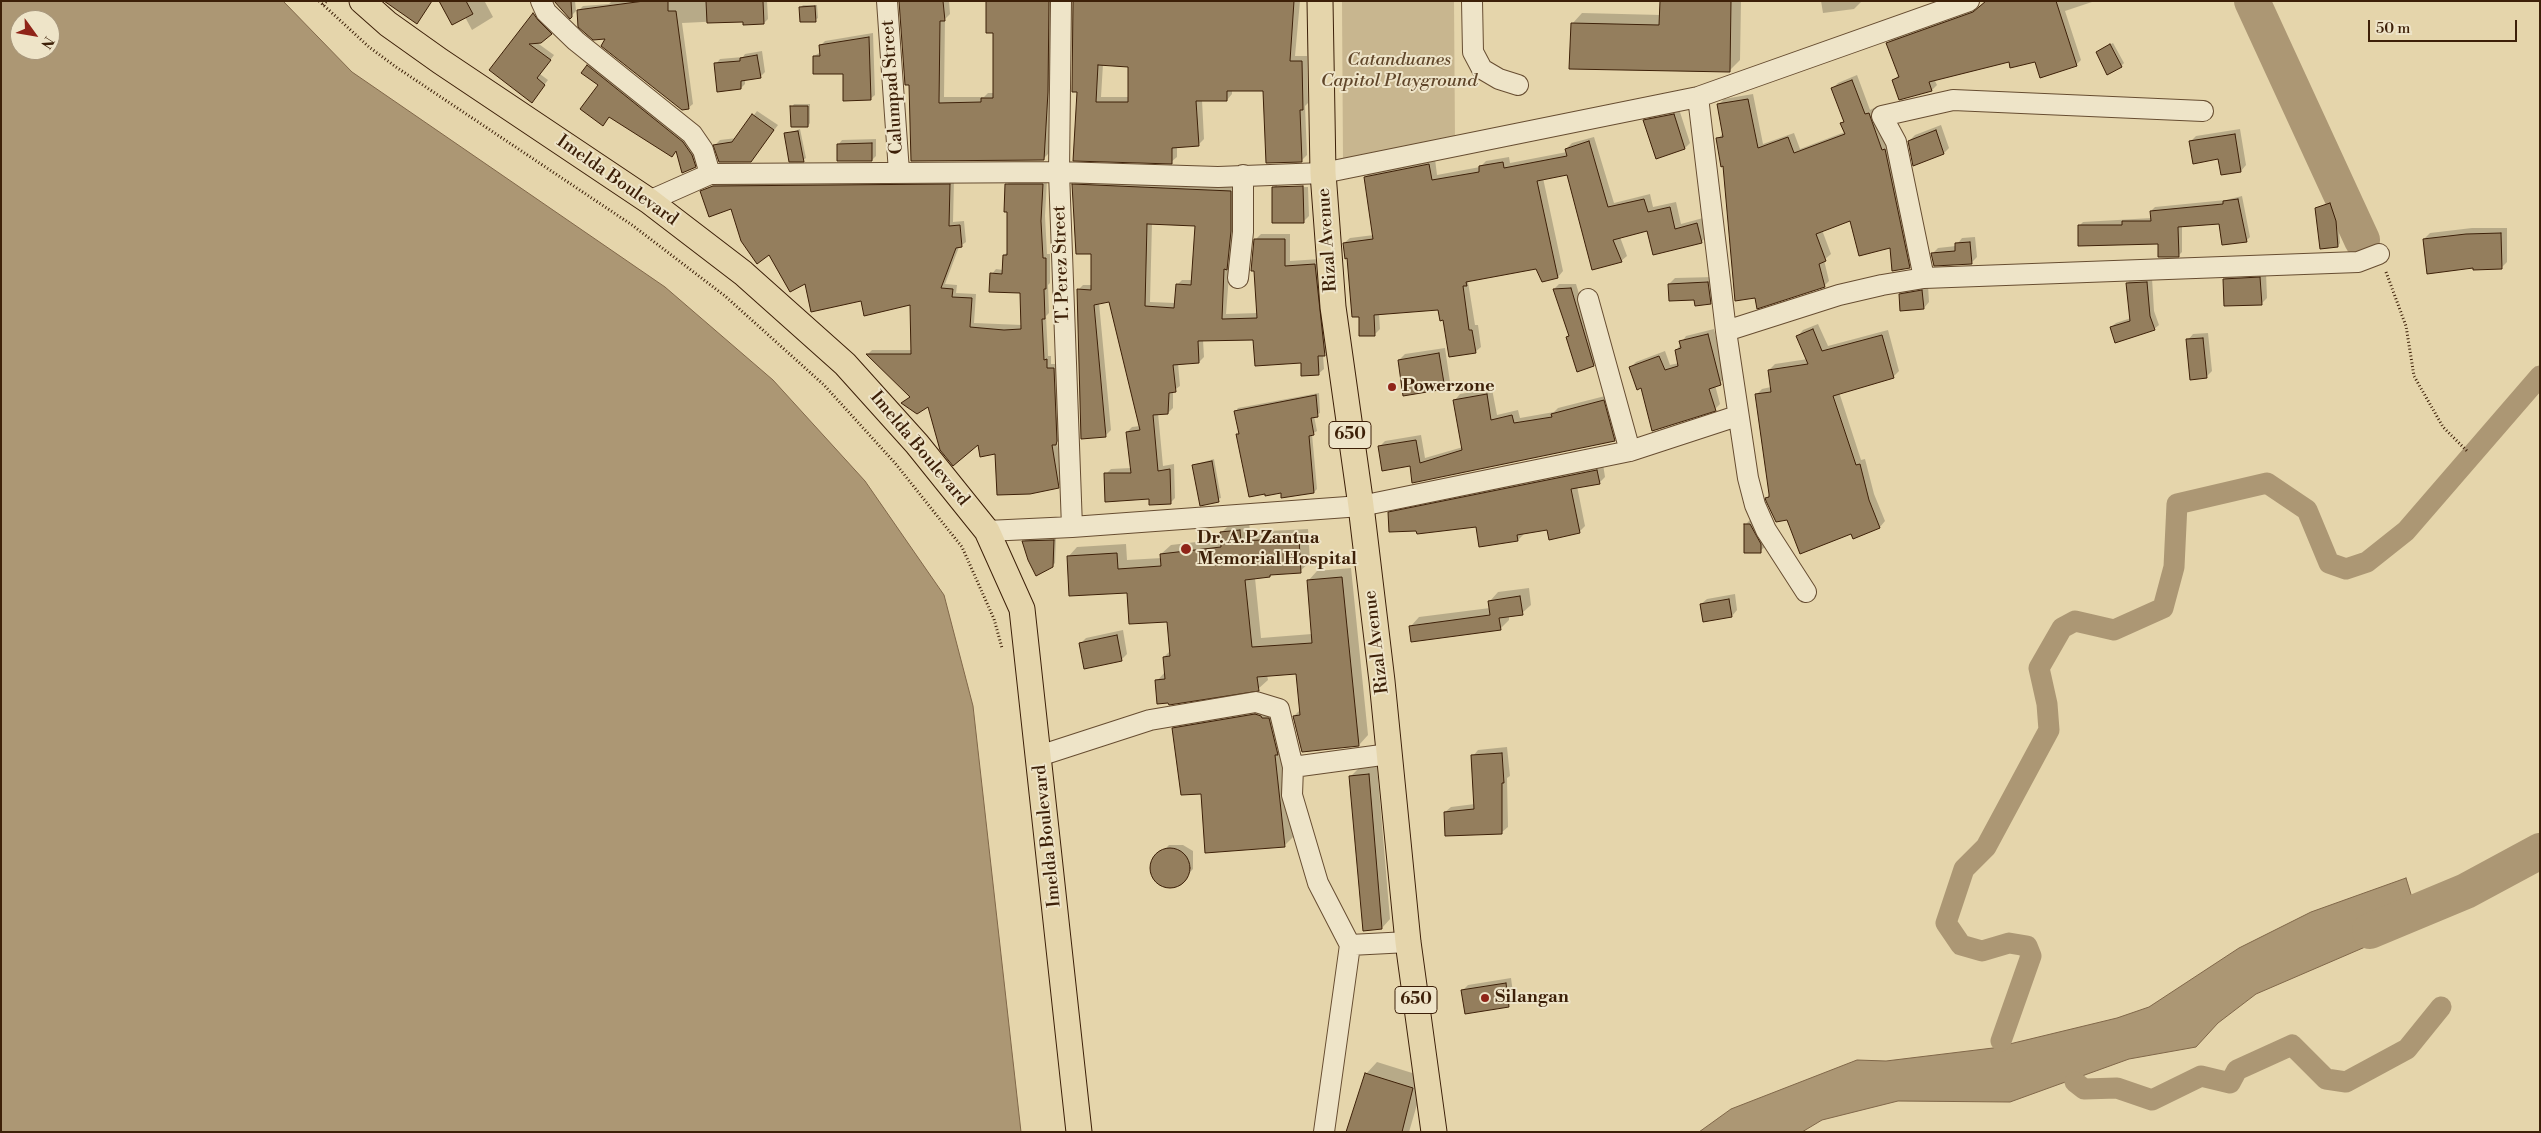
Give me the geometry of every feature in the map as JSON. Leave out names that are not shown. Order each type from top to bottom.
[{"type":"main road","name":"Imelda Boulevard","points":[[362,1],[433,57],[649,201],[743,273],[845,364],[917,444],[987,531],[1022,609],[1079,1132]]},
{"type":"main road","name":"Rizal Avenue","points":[[1320,1],[1323,173],[1333,307],[1361,506],[1408,942],[1434,1132]]},
{"type":"street","points":[[541,1],[546,12],[576,41],[692,134],[703,150],[710,174]]},
{"type":"street","name":"Calumpad Street","points":[[887,1],[899,172]]},
{"type":"street","name":"T. Perez Street","points":[[1061,1],[1059,172],[1072,527]]},
{"type":"street","points":[[1472,1],[1473,52],[1482,69],[1499,79],[1518,85]]},
{"type":"street","points":[[649,201],[710,174],[1059,172],[1218,177],[1323,173],[1698,97],[1969,1]]},
{"type":"street","points":[[1698,97],[1737,416],[1755,505],[1766,530],[1806,592]]},
{"type":"street","points":[[1924,278],[1896,142],[1882,116],[1953,100],[2203,111]]},
{"type":"street","points":[[1238,278],[1243,232],[1243,175]]},
{"type":"street","points":[[1726,331],[1839,295],[1924,278],[2358,262],[2379,254]]},
{"type":"street","points":[[1588,299],[1630,451]]},
{"type":"street","points":[[987,531],[1072,527],[1361,506],[1630,451],[1737,416]]},
{"type":"street","points":[[1039,756],[1150,720],[1256,702],[1279,709],[1293,767],[1292,795],[1318,883],[1350,945],[1324,1132]]},
{"type":"street","points":[[1293,767],[1389,754]]},
{"type":"street","points":[[1350,945],[1408,942]]},
{"type":"path","points":[[319,1],[369,47],[396,67],[632,225],[725,296],[824,385],[894,463],[962,547]]},
{"type":"path","points":[[323,6],[327,1]]},
{"type":"path","points":[[2379,254],[2406,326],[2414,376],[2443,427],[2468,452]]},
{"type":"green space","name":"Catanduanes Capitol Playground","points":[[1342,1],[1454,1],[1455,141],[1343,162]]},
{"type":"shaded area","points":[[1,1],[283,1],[352,72],[665,287],[773,380],[865,481],[944,595],[973,706],[1021,1132],[1,1132]]},
{"type":"shaded area","points":[[2406,878],[2421,927],[2393,935],[2256,994],[2218,1023],[2196,1047],[2129,1059],[2010,1102],[1898,1101],[1822,1120],[1802,1132],[1699,1132],[1731,1109],[1857,1060],[1886,1061],[1993,1048],[2117,1018],[2149,1007],[2239,948],[2311,912]]},
{"type":"building","points":[[384,1],[432,1],[417,24]]},
{"type":"building","points":[[439,1],[466,1],[473,14],[452,25]]},
{"type":"building","points":[[554,1],[571,1],[572,17],[570,19]]},
{"type":"building","points":[[644,1],[668,1],[668,11],[676,11],[689,109],[682,110],[601,46],[605,39],[593,40],[578,27],[577,10]]},
{"type":"building","points":[[706,1],[763,1],[764,24],[743,25],[743,22],[707,23]]},
{"type":"building","points":[[899,1],[943,1],[945,21],[940,21],[939,103],[981,102],[981,98],[993,98],[993,33],[986,33],[986,1],[1049,1],[1048,92],[1044,160],[911,161],[909,85],[905,85]]},
{"type":"building","points":[[1073,1],[1294,1],[1290,61],[1302,61],[1303,110],[1300,110],[1302,162],[1266,163],[1263,91],[1227,91],[1227,101],[1196,101],[1199,146],[1172,148],[1172,164],[1073,161],[1077,92],[1072,92]],"holes":[[[1098,65],[1128,67],[1128,102],[1096,102]]]},
{"type":"building","points":[[1660,1],[1731,1],[1730,72],[1569,69],[1571,23],[1659,25]]},
{"type":"building","points":[[1986,1],[2056,1],[2077,66],[2040,78],[2035,62],[2010,68],[2009,62],[1929,82],[1932,91],[1899,100],[1892,80],[1899,77],[1886,43],[1973,12]]},
{"type":"building","points":[[815,6],[816,22],[800,22],[799,7]]},
{"type":"building","points":[[533,13],[552,34],[541,43],[529,44],[551,60],[537,78],[545,85],[532,103],[489,70]]},
{"type":"building","points":[[869,37],[871,100],[843,101],[843,74],[813,74],[813,56],[820,56],[819,45]]},
{"type":"building","points":[[2110,44],[2122,67],[2107,75],[2096,52]]},
{"type":"building","points":[[757,55],[761,78],[741,81],[741,89],[717,92],[714,63],[740,61],[740,58]]},
{"type":"building","points":[[587,65],[683,142],[692,155],[696,167],[682,173],[676,151],[672,157],[609,117],[603,126],[580,109],[598,85],[581,73]]},
{"type":"building","points":[[1852,80],[1865,114],[1869,113],[1882,150],[1885,149],[1910,268],[1892,271],[1890,248],[1859,256],[1850,221],[1816,234],[1826,261],[1819,264],[1825,287],[1757,309],[1755,298],[1735,301],[1723,166],[1721,167],[1716,138],[1723,137],[1717,104],[1748,99],[1758,148],[1788,137],[1794,153],[1845,134],[1840,123],[1844,122],[1831,88]]},
{"type":"building","points":[[790,106],[808,106],[808,127],[791,127]]},
{"type":"building","points":[[752,114],[774,130],[751,162],[719,162],[713,145],[732,142]]},
{"type":"building","points":[[1674,114],[1685,149],[1656,159],[1643,120]]},
{"type":"building","points":[[1936,130],[1944,154],[1913,166],[1908,141]]},
{"type":"building","points":[[798,131],[804,162],[789,162],[784,133]]},
{"type":"building","points":[[2235,134],[2241,172],[2221,175],[2218,159],[2193,164],[2189,141]]},
{"type":"building","points":[[1589,141],[1608,207],[1644,199],[1648,212],[1670,207],[1675,229],[1697,223],[1702,243],[1653,255],[1647,231],[1613,240],[1622,262],[1592,270],[1567,175],[1537,181],[1558,278],[1542,282],[1536,269],[1466,282],[1467,286],[1463,286],[1469,330],[1472,330],[1476,353],[1449,357],[1443,320],[1440,321],[1438,310],[1374,315],[1375,336],[1359,336],[1359,317],[1352,317],[1347,258],[1345,259],[1343,243],[1373,239],[1364,177],[1429,164],[1432,180],[1479,172],[1479,166],[1503,162],[1504,168],[1567,156],[1565,149]]},
{"type":"building","points":[[872,143],[872,161],[837,161],[837,144]]},
{"type":"building","points":[[950,184],[949,226],[960,225],[962,247],[956,248],[941,288],[953,289],[952,297],[972,298],[970,327],[1004,330],[1021,329],[1020,293],[989,292],[990,273],[1002,274],[1003,255],[1007,255],[1007,212],[1004,212],[1005,184],[1043,184],[1041,221],[1043,258],[1046,258],[1045,319],[1042,319],[1044,360],[1047,359],[1047,368],[1054,368],[1057,441],[1056,445],[1052,445],[1059,488],[1030,494],[997,495],[995,454],[980,457],[978,445],[953,466],[940,450],[928,407],[917,414],[901,403],[910,397],[866,354],[911,354],[910,305],[864,316],[861,301],[811,312],[805,284],[790,292],[769,255],[757,264],[741,241],[731,209],[709,217],[700,191],[713,186]]},
{"type":"building","points":[[1072,184],[1231,191],[1231,231],[1227,270],[1224,269],[1222,319],[1257,318],[1254,271],[1251,271],[1254,239],[1285,239],[1285,266],[1315,264],[1325,356],[1318,356],[1319,375],[1301,376],[1301,363],[1255,366],[1253,340],[1198,341],[1199,363],[1173,365],[1176,392],[1169,393],[1168,414],[1153,415],[1158,471],[1170,469],[1171,504],[1149,505],[1149,499],[1105,502],[1104,473],[1131,473],[1126,432],[1140,430],[1109,302],[1094,305],[1106,437],[1081,439],[1077,289],[1091,290],[1091,254],[1076,254]],"holes":[[[1147,224],[1195,226],[1191,285],[1176,284],[1174,308],[1145,306]]]},
{"type":"building","points":[[1303,186],[1304,223],[1272,223],[1272,187]]},
{"type":"building","points":[[2238,199],[2247,242],[2222,245],[2219,224],[2178,227],[2179,257],[2158,257],[2158,244],[2078,246],[2078,225],[2122,225],[2122,221],[2151,221],[2150,211],[2223,204],[2223,201]]},
{"type":"building","points":[[2330,203],[2336,221],[2338,247],[2320,249],[2315,208]]},
{"type":"building","points":[[2501,233],[2502,269],[2473,270],[2473,268],[2427,274],[2423,239],[2466,234]]},
{"type":"building","points":[[1970,242],[1972,264],[1934,266],[1931,253],[1955,251],[1955,243]]},
{"type":"building","points":[[2260,277],[2262,305],[2224,306],[2223,279]]},
{"type":"building","points":[[1708,282],[1711,304],[1695,306],[1694,300],[1669,301],[1668,284]]},
{"type":"building","points":[[2147,282],[2150,316],[2155,330],[2115,343],[2110,327],[2130,321],[2126,283]]},
{"type":"building","points":[[1571,288],[1594,366],[1577,372],[1566,337],[1569,336],[1553,289]]},
{"type":"building","points":[[1922,290],[1924,309],[1900,311],[1899,294]]},
{"type":"building","points":[[1813,329],[1822,351],[1882,335],[1894,378],[1833,396],[1856,465],[1860,464],[1869,500],[1880,528],[1853,539],[1851,534],[1800,554],[1787,520],[1776,522],[1765,498],[1769,497],[1769,494],[1755,394],[1771,392],[1768,370],[1808,364],[1796,336]]},
{"type":"building","points":[[1708,334],[1721,385],[1709,389],[1716,411],[1652,431],[1641,388],[1637,390],[1629,367],[1659,356],[1665,370],[1678,366],[1675,350],[1681,348],[1679,341]]},
{"type":"building","points":[[2203,338],[2207,378],[2190,380],[2186,339]]},
{"type":"building","points":[[1439,353],[1445,389],[1403,396],[1398,360]]},
{"type":"building","points":[[1487,394],[1491,420],[1512,415],[1514,423],[1552,417],[1551,414],[1604,400],[1615,441],[1412,483],[1410,466],[1382,471],[1378,446],[1416,440],[1420,463],[1462,450],[1453,400]]},
{"type":"building","points":[[1316,395],[1318,417],[1311,418],[1314,435],[1309,436],[1314,493],[1281,498],[1281,493],[1249,497],[1236,434],[1239,434],[1234,411]]},
{"type":"building","points":[[1212,461],[1219,502],[1200,506],[1192,465]]},
{"type":"building","points":[[1597,470],[1600,484],[1571,489],[1580,533],[1549,540],[1547,530],[1517,535],[1518,541],[1479,547],[1476,527],[1417,534],[1416,531],[1389,532],[1388,512]]},
{"type":"building","points":[[1744,524],[1750,524],[1761,544],[1761,553],[1744,553]]},
{"type":"building","points":[[1240,530],[1241,541],[1299,538],[1301,573],[1270,575],[1270,577],[1245,580],[1252,647],[1312,643],[1307,580],[1342,577],[1359,746],[1302,752],[1293,716],[1300,715],[1296,674],[1257,677],[1259,691],[1169,705],[1168,703],[1157,704],[1155,680],[1165,679],[1163,657],[1170,656],[1167,622],[1129,624],[1127,593],[1069,596],[1067,556],[1117,553],[1118,569],[1161,566],[1160,554],[1221,547],[1220,532]]},
{"type":"building","points":[[1054,540],[1053,567],[1036,576],[1022,541]]},
{"type":"building","points":[[1520,596],[1523,615],[1499,618],[1501,630],[1411,642],[1409,626],[1490,615],[1488,601]]},
{"type":"building","points":[[1729,599],[1732,617],[1703,622],[1700,604]]},
{"type":"building","points":[[1117,635],[1122,661],[1084,669],[1079,643]]},
{"type":"building","points":[[1255,714],[1262,718],[1269,718],[1278,755],[1275,755],[1285,847],[1205,853],[1201,794],[1181,795],[1172,728]]},
{"type":"building","points":[[1502,753],[1504,783],[1502,783],[1502,834],[1445,836],[1444,812],[1474,809],[1471,755]]},
{"type":"building","points":[[1369,774],[1382,929],[1363,931],[1349,776]]},
{"type":"building","points":[[1170,848],[1184,854],[1190,868],[1184,882],[1170,888],[1156,882],[1150,868],[1156,854]]},
{"type":"building","name":"Silangan","points":[[1506,983],[1509,1007],[1465,1014],[1461,990]]},
{"type":"building","points":[[1365,1073],[1413,1088],[1402,1132],[1346,1132]]},
{"type":"waterway","points":[[2252,1],[2362,240]]},
{"type":"waterway","points":[[2001,1041],[2031,956],[2027,946],[2009,943],[1982,951],[1961,945],[1946,923],[1964,869],[1986,847],[2049,730],[2047,704],[2039,668],[2062,628],[2075,621],[2114,630],[2163,608],[2174,567],[2177,504],[2267,483],[2307,510],[2329,563],[2346,569],[2367,562],[2406,531],[2540,376]]},
{"type":"waterway","points":[[2370,931],[2466,891],[2540,851]]},
{"type":"waterway","points":[[2075,1082],[2084,1089],[2117,1088],[2152,1100],[2201,1076],[2230,1083],[2237,1070],[2292,1045],[2326,1079],[2346,1082],[2407,1049],[2441,1007]]},
{"type":"place","name":"Powerzone","points":[[1392,387]]},
{"type":"place","name":"Dr. A.P Zantua Memorial Hospital","points":[[1186,549]]},
{"type":"place","name":"Silangan","points":[[1485,998]]}]
